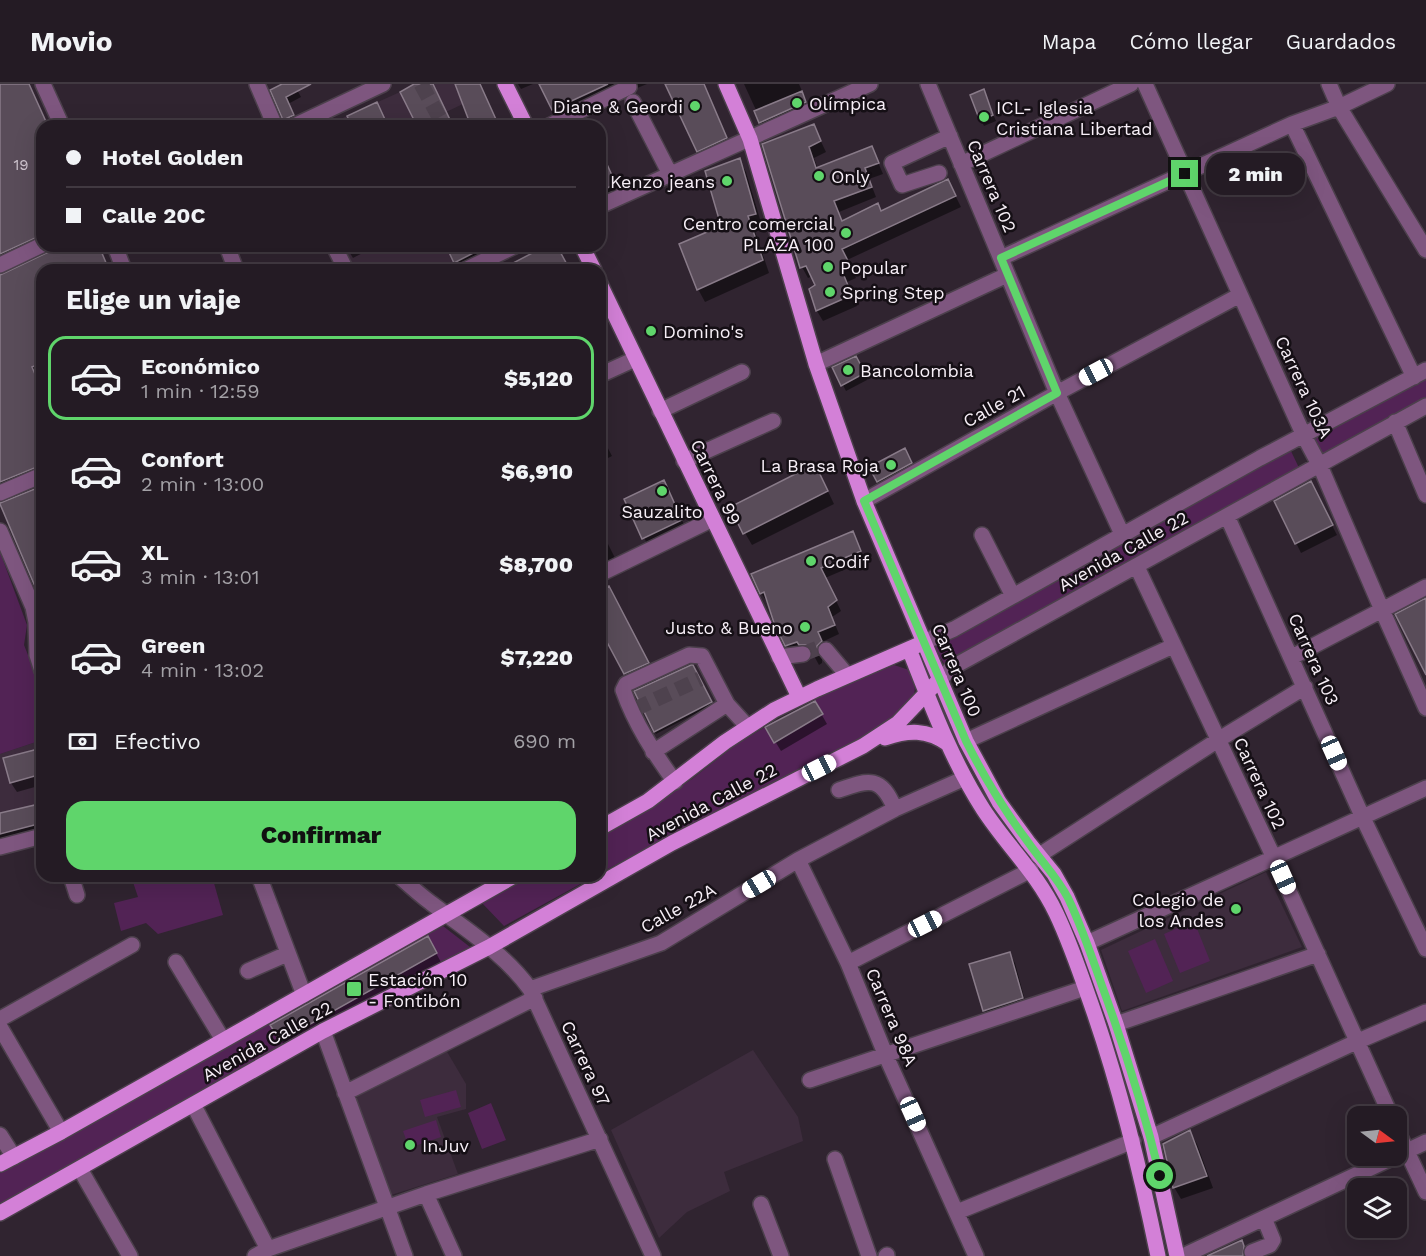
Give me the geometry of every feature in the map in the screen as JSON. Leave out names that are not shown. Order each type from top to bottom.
[{"type":"main road","points":[[505,84],[523,120]]},
{"type":"main road","name":"Carrera 100","points":[[726,84],[750,139],[816,364],[864,501],[966,741],[999,802],[1054,874],[1067,897],[1087,943],[1116,1024],[1151,1137],[1177,1256]]},
{"type":"main road","name":"Carrera 99","points":[[606,297],[799,697]]},
{"type":"main road","name":"Avenida Calle 22","points":[[606,825],[648,801],[747,726],[799,697],[924,642]]},
{"type":"main road","name":"Carrera 100","points":[[909,649],[948,744],[965,778],[998,831],[1031,870],[1056,914],[1106,1045],[1133,1141],[1158,1256]]},
{"type":"main road","name":"Avenida Calle 22","points":[[606,881],[672,843],[863,746],[898,723],[940,680]]},
{"type":"main road","points":[[863,746],[908,732],[929,734],[948,744]]},
{"type":"main road","name":"Avenida Calle 22","points":[[7,1160],[61,1132],[503,882]]},
{"type":"main road","name":"Avenida Calle 22","points":[[0,1213],[194,1106],[323,1031],[489,947],[603,882]]},
{"type":"street","points":[[42,84],[59,120]]},
{"type":"street","points":[[256,84],[272,120]]},
{"type":"street","points":[[307,120],[383,84]]},
{"type":"street","points":[[606,203],[870,84]]},
{"type":"street","name":"Carrera 102","points":[[928,84],[1057,393],[1122,534]]},
{"type":"street","points":[[961,164],[1131,84]]},
{"type":"street","name":"Carrera 103A","points":[[1144,84],[1304,436],[1319,463],[1426,708]]},
{"type":"street","points":[[1329,84],[1339,107],[1426,250]]},
{"type":"street","points":[[1001,258],[1292,124],[1339,107],[1387,84]]},
{"type":"street","points":[[565,120],[631,95],[670,174]]},
{"type":"street","points":[[1292,124],[1420,373]]},
{"type":"street","points":[[939,173],[902,185],[892,163],[950,136]]},
{"type":"street","points":[[0,265],[36,248]]},
{"type":"street","points":[[478,264],[502,252]]},
{"type":"street","points":[[816,364],[1007,275]]},
{"type":"street","name":"Calle 21","points":[[864,501],[1057,393],[1240,295]]},
{"type":"street","points":[[606,372],[635,359]]},
{"type":"street","points":[[660,411],[742,372]]},
{"type":"street","name":"Avenida Calle 22","points":[[924,642],[954,629],[1122,534],[1420,373]]},
{"type":"street","name":"Avenida Calle 22","points":[[940,680],[953,667],[1426,406]]},
{"type":"street","points":[[684,461],[773,421]]},
{"type":"street","points":[[1395,423],[1426,495]]},
{"type":"street","points":[[0,494],[36,478]]},
{"type":"street","name":"Carrera 103","points":[[1227,516],[1363,818],[1426,949]]},
{"type":"street","points":[[606,570],[713,519]]},
{"type":"street","points":[[982,535],[1013,596]]},
{"type":"street","points":[[1,538],[33,607],[36,622]]},
{"type":"street","name":"Carrera 102","points":[[1137,567],[1274,858],[1386,1106]]},
{"type":"street","points":[[1292,657],[1426,587]]},
{"type":"street","points":[[966,741],[1173,646]]},
{"type":"street","points":[[826,650],[848,675]]},
{"type":"street","points":[[675,782],[653,752],[622,690],[626,684],[689,655],[697,654],[702,656],[705,676],[727,705],[747,726]]},
{"type":"street","points":[[779,657],[803,654]]},
{"type":"street","points":[[1038,856],[1305,687]]},
{"type":"street","points":[[653,752],[727,705]]},
{"type":"street","name":"Calle 22A","points":[[345,1093],[532,993],[662,942],[798,860],[895,809],[965,778]]},
{"type":"street","points":[[839,790],[862,782],[877,784],[886,789],[895,809]]},
{"type":"street","points":[[1087,943],[1426,788]]},
{"type":"street","points":[[0,847],[36,838]]},
{"type":"street","name":"Carrera 98A","points":[[798,860],[848,963],[886,1056],[976,1256]]},
{"type":"street","points":[[848,963],[1031,870]]},
{"type":"street","points":[[73,882],[77,895]]},
{"type":"street","points":[[261,882],[303,995]]},
{"type":"street","name":"Carrera 97","points":[[406,882],[489,947],[518,974],[532,993],[653,1256]]},
{"type":"street","points":[[0,1019],[132,945]]},
{"type":"street","points":[[248,971],[287,954]]},
{"type":"street","points":[[1116,1024],[1318,954]]},
{"type":"street","points":[[176,962],[223,1040]]},
{"type":"street","points":[[810,1080],[1085,988]]},
{"type":"street","points":[[1151,1137],[1426,1012]]},
{"type":"street","points":[[0,1027],[61,1132]]},
{"type":"street","points":[[323,1031],[405,1256]]},
{"type":"street","points":[[194,1106],[262,1252],[387,1207],[600,1138]]},
{"type":"street","points":[[0,1135],[7,1160]]},
{"type":"street","points":[[957,1212],[1133,1141]]},
{"type":"street","points":[[1426,1142],[1407,1151],[1426,1192]]},
{"type":"street","points":[[835,1159],[869,1256]]},
{"type":"street","points":[[1183,1256],[1375,1166]]},
{"type":"street","points":[[81,1169],[130,1256]]},
{"type":"street","points":[[426,1194],[454,1256]]},
{"type":"street","points":[[761,1204],[781,1256]]},
{"type":"street","points":[[1251,1252],[1270,1245],[1273,1240],[1264,1218]]},
{"type":"shaded area","points":[[433,84],[454,84],[463,104],[446,112]]},
{"type":"shaded area","points":[[400,92],[414,120],[339,120]]},
{"type":"shaded area","points":[[344,252],[475,252],[451,264],[350,264]]},
{"type":"shaded area","points":[[1426,377],[1426,399],[1321,458],[1311,438]]},
{"type":"shaded area","points":[[1290,449],[1300,470],[945,666],[935,647]]},
{"type":"shaded area","points":[[0,552],[27,625],[24,645],[36,675],[36,742],[0,754]]},
{"type":"shaded area","points":[[894,665],[909,670],[914,680],[915,689],[909,703],[904,710],[882,727],[606,870],[606,834],[642,813],[692,779],[734,746],[765,727],[775,743],[823,714],[814,698]]},
{"type":"shaded area","points":[[36,742],[36,825],[0,834],[0,754]]},
{"type":"shaded area","name":"Colegio de los Andes","points":[[1266,872],[1302,947],[1122,1011],[1101,950]]},
{"type":"shaded area","points":[[133,882],[214,882],[223,915],[158,934],[146,923],[121,931],[114,903],[138,897]]},
{"type":"shaded area","points":[[520,882],[584,882],[504,926],[482,903]]},
{"type":"shaded area","points":[[1194,921],[1210,961],[1180,973],[1164,934]]},
{"type":"shaded area","points":[[443,926],[470,947],[0,1205],[0,1173]]},
{"type":"shaded area","points":[[1155,939],[1173,981],[1146,993],[1128,951]]},
{"type":"shaded area","name":"InJuv","points":[[446,1050],[466,1084],[466,1109],[437,1117],[458,1174],[391,1195],[355,1096]]},
{"type":"shaded area","points":[[753,1050],[798,1117],[803,1141],[724,1172],[730,1191],[687,1212],[659,1238],[611,1130]]},
{"type":"shaded area","points":[[456,1090],[461,1107],[425,1117],[420,1100]]},
{"type":"shaded area","points":[[491,1103],[506,1140],[482,1149],[468,1113]]},
{"type":"shaded area","points":[[436,1120],[441,1137],[409,1148],[403,1131]]},
{"type":"building","points":[[0,84],[29,84],[45,120],[36,120],[36,238],[0,254]]},
{"type":"building","points":[[282,84],[311,84],[286,97],[294,115],[283,120],[270,90]]},
{"type":"building","points":[[414,84],[433,84],[450,120],[414,120],[400,92]]},
{"type":"building","points":[[455,84],[480,84],[496,120],[469,120]]},
{"type":"building","points":[[539,84],[608,84],[552,110]]},
{"type":"building","points":[[665,84],[704,84],[727,138],[697,152]]},
{"type":"building","name":"ICL- Iglesia Cristiana Libertad","points":[[984,89],[993,115],[980,121],[970,95]]},
{"type":"building","points":[[802,91],[806,102],[759,123],[754,111]]},
{"type":"building","points":[[377,102],[385,120],[349,120],[347,116]]},
{"type":"building","points":[[814,124],[821,141],[809,147],[816,168],[872,146],[879,163],[865,168],[872,187],[834,201],[842,221],[878,203],[881,211],[948,179],[956,196],[842,249],[851,267],[842,271],[852,295],[816,311],[809,289],[815,285],[806,266],[800,268],[762,144]]},
{"type":"building","points":[[740,158],[756,214],[748,216],[763,260],[697,290],[679,244],[721,226],[705,171]]},
{"type":"building","points":[[606,162],[616,184],[606,188]]},
{"type":"building","points":[[48,252],[102,252],[106,264],[36,264],[36,365],[32,367],[36,377],[36,467],[0,482],[0,275]]},
{"type":"building","points":[[449,252],[475,252],[454,263]]},
{"type":"building","points":[[534,252],[560,252],[567,264],[514,264]]},
{"type":"building","name":"Bancolombia","points":[[856,356],[865,373],[841,386],[832,367]]},
{"type":"building","name":"La Brasa Roja","points":[[905,448],[912,463],[877,482],[869,467]]},
{"type":"building","points":[[815,464],[828,491],[743,534],[730,507]]},
{"type":"building","points":[[664,480],[682,520],[642,539],[624,499]]},
{"type":"building","points":[[1311,481],[1333,525],[1295,544],[1274,501]]},
{"type":"building","points":[[36,488],[36,589],[0,503]]},
{"type":"building","points":[[853,531],[861,551],[821,568],[837,600],[828,607],[835,625],[818,632],[822,641],[817,646],[817,654],[812,656],[811,649],[797,642],[785,646],[774,623],[764,592],[760,594],[751,574]]},
{"type":"building","points":[[609,586],[649,663],[624,674],[606,640],[606,587]]},
{"type":"building","points":[[1426,598],[1426,675],[1395,614]]},
{"type":"building","points":[[691,665],[712,702],[654,732],[634,691]]},
{"type":"building","points":[[815,701],[823,714],[774,743],[765,727]]},
{"type":"building","points":[[36,750],[36,776],[10,783],[3,758]]},
{"type":"building","points":[[35,805],[36,825],[0,834],[0,813]]},
{"type":"building","name":"Estación 10 - Fontibón","points":[[428,936],[437,953],[280,1041],[270,1025]]},
{"type":"building","points":[[1010,952],[1023,998],[983,1011],[969,964]]},
{"type":"building","points":[[1190,1130],[1207,1176],[1173,1188],[1163,1144]]},
{"type":"building","points":[[1242,1240],[1243,1256],[1207,1256]]},
{"type":"tunnel","points":[[421,84],[441,120]]},
{"type":"tunnel","points":[[803,654],[823,646],[826,650]]},
{"type":"tunnel","points":[[635,709],[700,679]]},
{"type":"place","name":"Olímpica","points":[[797,103]]},
{"type":"place","name":"Diane & Geordi","points":[[695,106]]},
{"type":"place","name":"ICL- Iglesia Cristiana Libertad","points":[[984,117]]},
{"type":"place","name":"Only","points":[[819,176]]},
{"type":"place","name":"Kenzo jeans","points":[[727,181]]},
{"type":"place","name":"Centro comercial PLAZA 100","points":[[846,233]]},
{"type":"place","name":"Popular","points":[[828,267]]},
{"type":"place","name":"Spring Step","points":[[830,292]]},
{"type":"place","name":"Domino's","points":[[651,331]]},
{"type":"place","name":"Bancolombia","points":[[848,370]]},
{"type":"place","name":"La Brasa Roja","points":[[891,465]]},
{"type":"place","name":"Sauzalito","points":[[662,491]]},
{"type":"place","name":"Codif","points":[[811,561]]},
{"type":"place","name":"Justo & Bueno","points":[[805,627]]},
{"type":"place","name":"Colegio de los Andes","points":[[1236,909]]},
{"type":"place","name":"Estación 10 - Fontibón","points":[[354,989]]},
{"type":"place","name":"InJuv","points":[[410,1145]]},
{"type":"route","points":[[1160,1176],[1151,1137],[1116,1024],[1081,927],[1054,874],[1028,843],[981,772],[864,501],[1057,393],[1001,258],[1185,174]]}]
